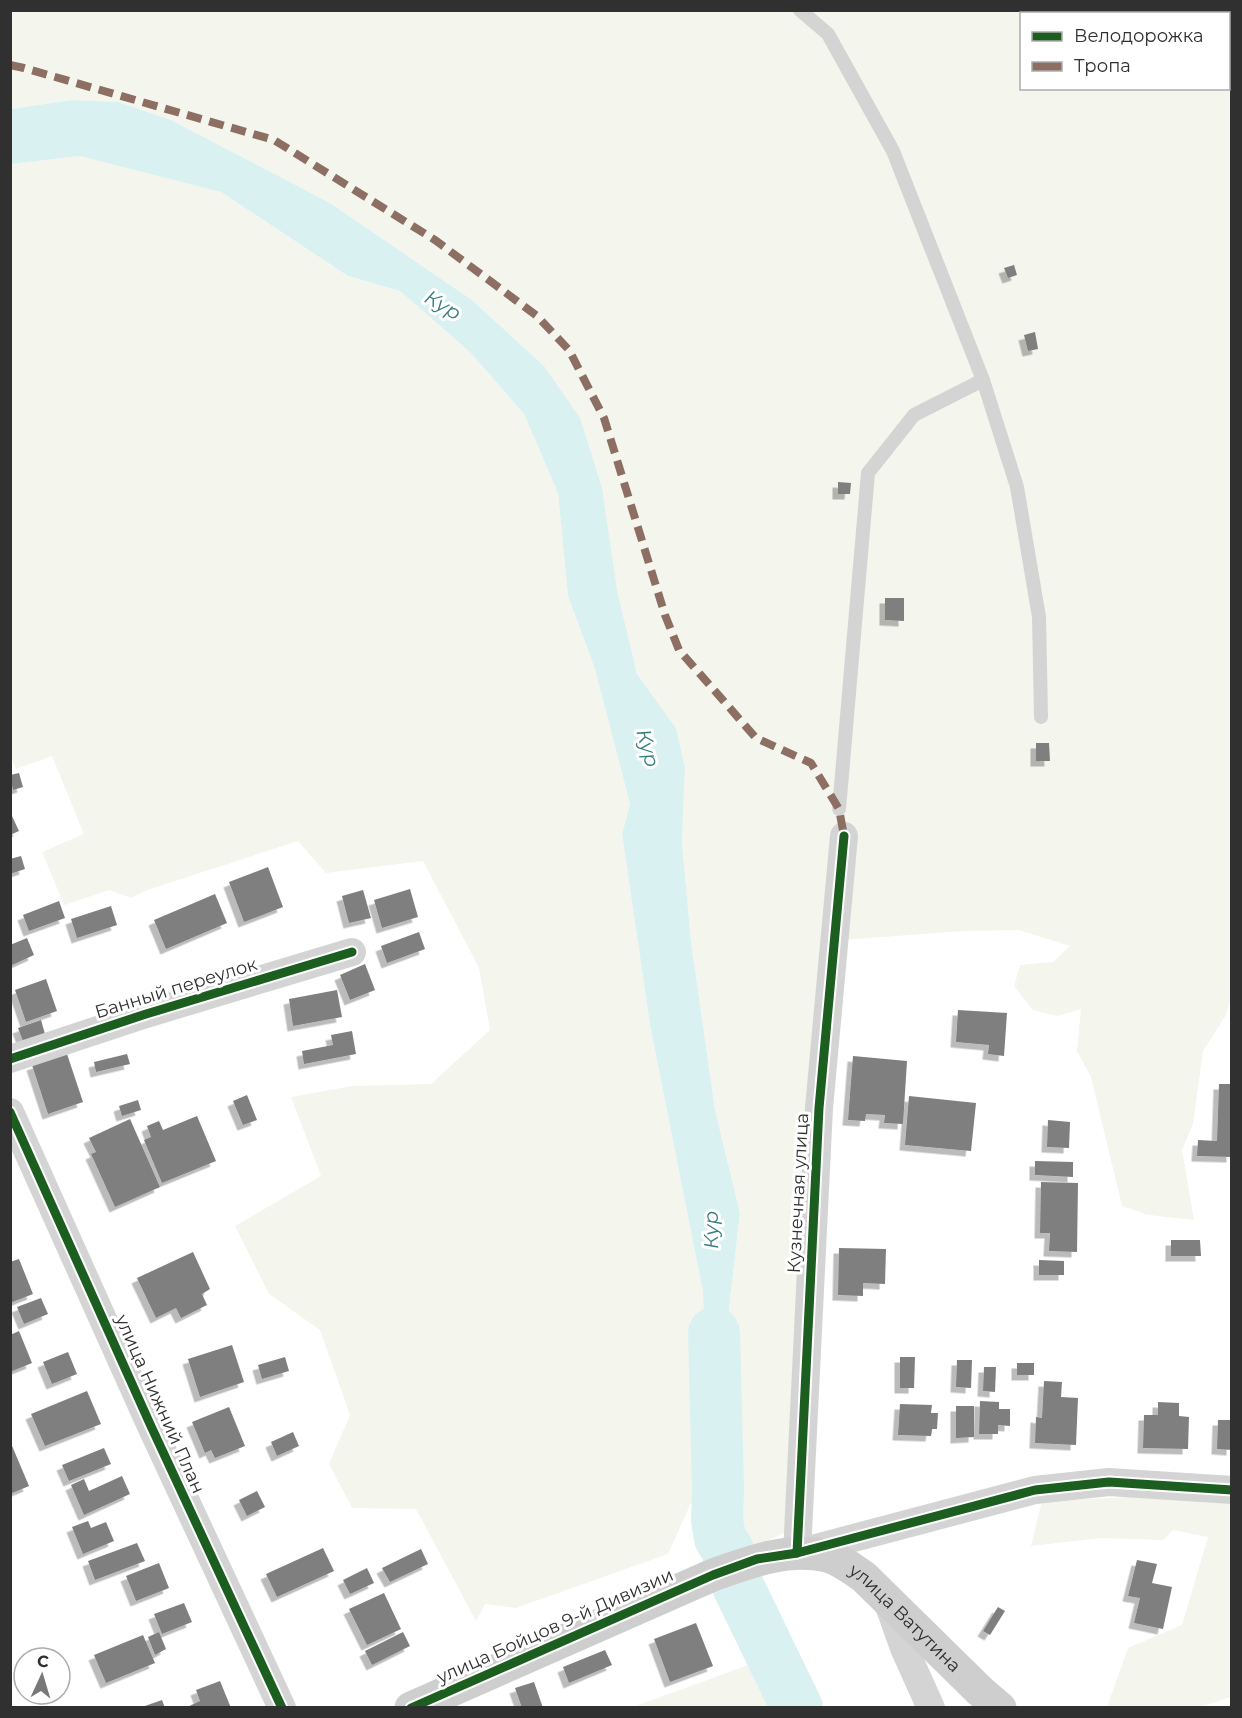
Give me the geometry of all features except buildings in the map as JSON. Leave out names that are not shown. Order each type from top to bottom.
[{"type":"street","name":"Кузнечная улица","points":[[797,1553],[819,1108],[841,822]]},
{"type":"street","name":"Банный переулок","points":[[10,1059],[146,1014],[352,952]]},
{"type":"street","name":"улица Нижний План","points":[[10,1112],[150,1424],[282,1707]]},
{"type":"street","points":[[797,1553],[1035,1490],[1108,1482],[1232,1490]]},
{"type":"street","name":"улица Ватутина","points":[[757,1559],[797,1553],[827,1556],[845,1564],[864,1577],[1000,1707]]},
{"type":"street","name":"улица Бойцов 9-й Дивизии","points":[[411,1707],[713,1575],[757,1559]]},
{"type":"street","points":[[886,1598],[904,1648],[931,1707]]},
{"type":"lane","points":[[800,10],[828,34],[893,151],[983,380],[1017,487],[1038,617],[1041,717]]},
{"type":"lane","points":[[841,822],[867,473],[914,415],[983,380]]},
{"type":"shaded area","points":[[10,11],[1231,11],[1232,993],[1226,1015],[1203,1051],[1193,1124],[1182,1150],[1194,1220],[1149,1215],[1122,1206],[1091,1077],[1077,1051],[1081,1009],[1057,1016],[1033,1010],[1014,986],[1020,965],[1053,962],[1070,946],[1019,930],[964,931],[829,941],[791,1530],[743,1552],[723,1519],[721,1407],[740,1213],[715,1110],[691,941],[682,842],[685,767],[676,728],[637,674],[617,590],[544,366],[472,300],[330,203],[171,120],[118,102],[72,100],[11,109]]},
{"type":"shaded area","points":[[80,156],[160,174],[221,192],[348,276],[400,291],[470,352],[524,414],[558,493],[568,596],[595,669],[630,804],[622,834],[650,1025],[703,1292],[706,1399],[701,1481],[668,1554],[516,1608],[485,1604],[476,1621],[416,1509],[352,1508],[329,1464],[350,1415],[320,1330],[269,1294],[235,1226],[321,1176],[291,1097],[352,1086],[431,1084],[490,1030],[479,968],[423,861],[326,873],[298,841],[147,890],[131,898],[109,890],[64,905],[42,852],[84,834],[52,756],[16,769],[11,757],[10,164]]},
{"type":"shaded area","points":[[1153,1496],[1231,1503],[1231,1697],[1200,1707],[1107,1707],[1128,1648],[1182,1625],[1208,1537],[1173,1530],[1163,1540],[1101,1538],[1031,1546],[1042,1501]]},
{"type":"shaded area","points":[[751,1664],[771,1707],[633,1707]]},
{"type":"water","points":[[72,100],[118,102],[171,120],[330,203],[472,300],[544,366],[580,418],[602,488],[617,590],[637,674],[676,728],[685,767],[682,842],[691,941],[715,1110],[740,1213],[721,1407],[706,1399],[703,1292],[650,1025],[622,834],[630,804],[595,669],[568,596],[558,493],[524,414],[470,352],[400,291],[348,276],[221,192],[80,156],[11,164],[11,109]]},
{"type":"waterway","name":"Кур","points":[[714,1333],[717,1520],[720,1538],[728,1550],[738,1586],[797,1708]]},
{"type":"marked path","points":[[10,65],[274,140],[435,240],[537,316],[569,350],[604,418],[665,615],[679,650],[756,738],[811,763],[839,809],[844,836]]},
{"type":"cycle path","points":[[797,1553],[819,1108],[844,836]]},
{"type":"cycle path","points":[[10,1059],[146,1014],[352,952]]},
{"type":"cycle path","points":[[10,1112],[150,1424],[282,1708]]},
{"type":"cycle path","points":[[411,1708],[713,1575],[757,1559],[797,1553],[1035,1490],[1109,1482],[1232,1490]]}]
